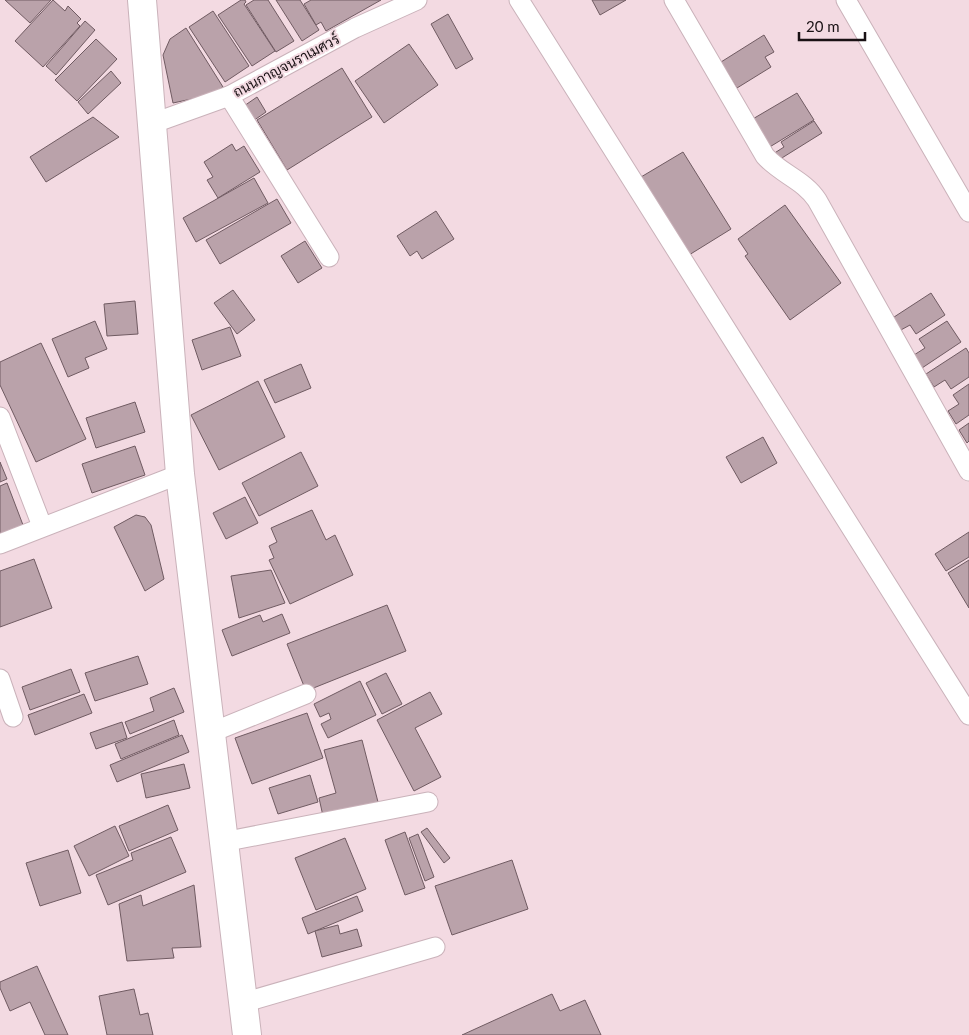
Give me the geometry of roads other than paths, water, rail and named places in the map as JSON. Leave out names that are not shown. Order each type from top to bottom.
[{"type":"street","points":[[142,0],[180,474],[247,1035]]},
{"type":"street","name":"ถนนกาญจนราเมศวร์","points":[[151,124],[229,96],[355,28],[417,0]]},
{"type":"street","points":[[519,0],[969,714]]},
{"type":"street","points":[[674,0],[765,156],[778,169],[809,189],[817,200],[969,471]]},
{"type":"street","points":[[846,0],[969,212]]},
{"type":"street","points":[[229,96],[329,257]]},
{"type":"street","points":[[0,417],[42,526]]},
{"type":"street","points":[[0,544],[42,526],[180,474]]},
{"type":"street","points":[[0,679],[13,717]]},
{"type":"street","points":[[210,733],[306,694]]},
{"type":"street","points":[[223,842],[428,802]]},
{"type":"street","points":[[242,1003],[435,948]]}]
